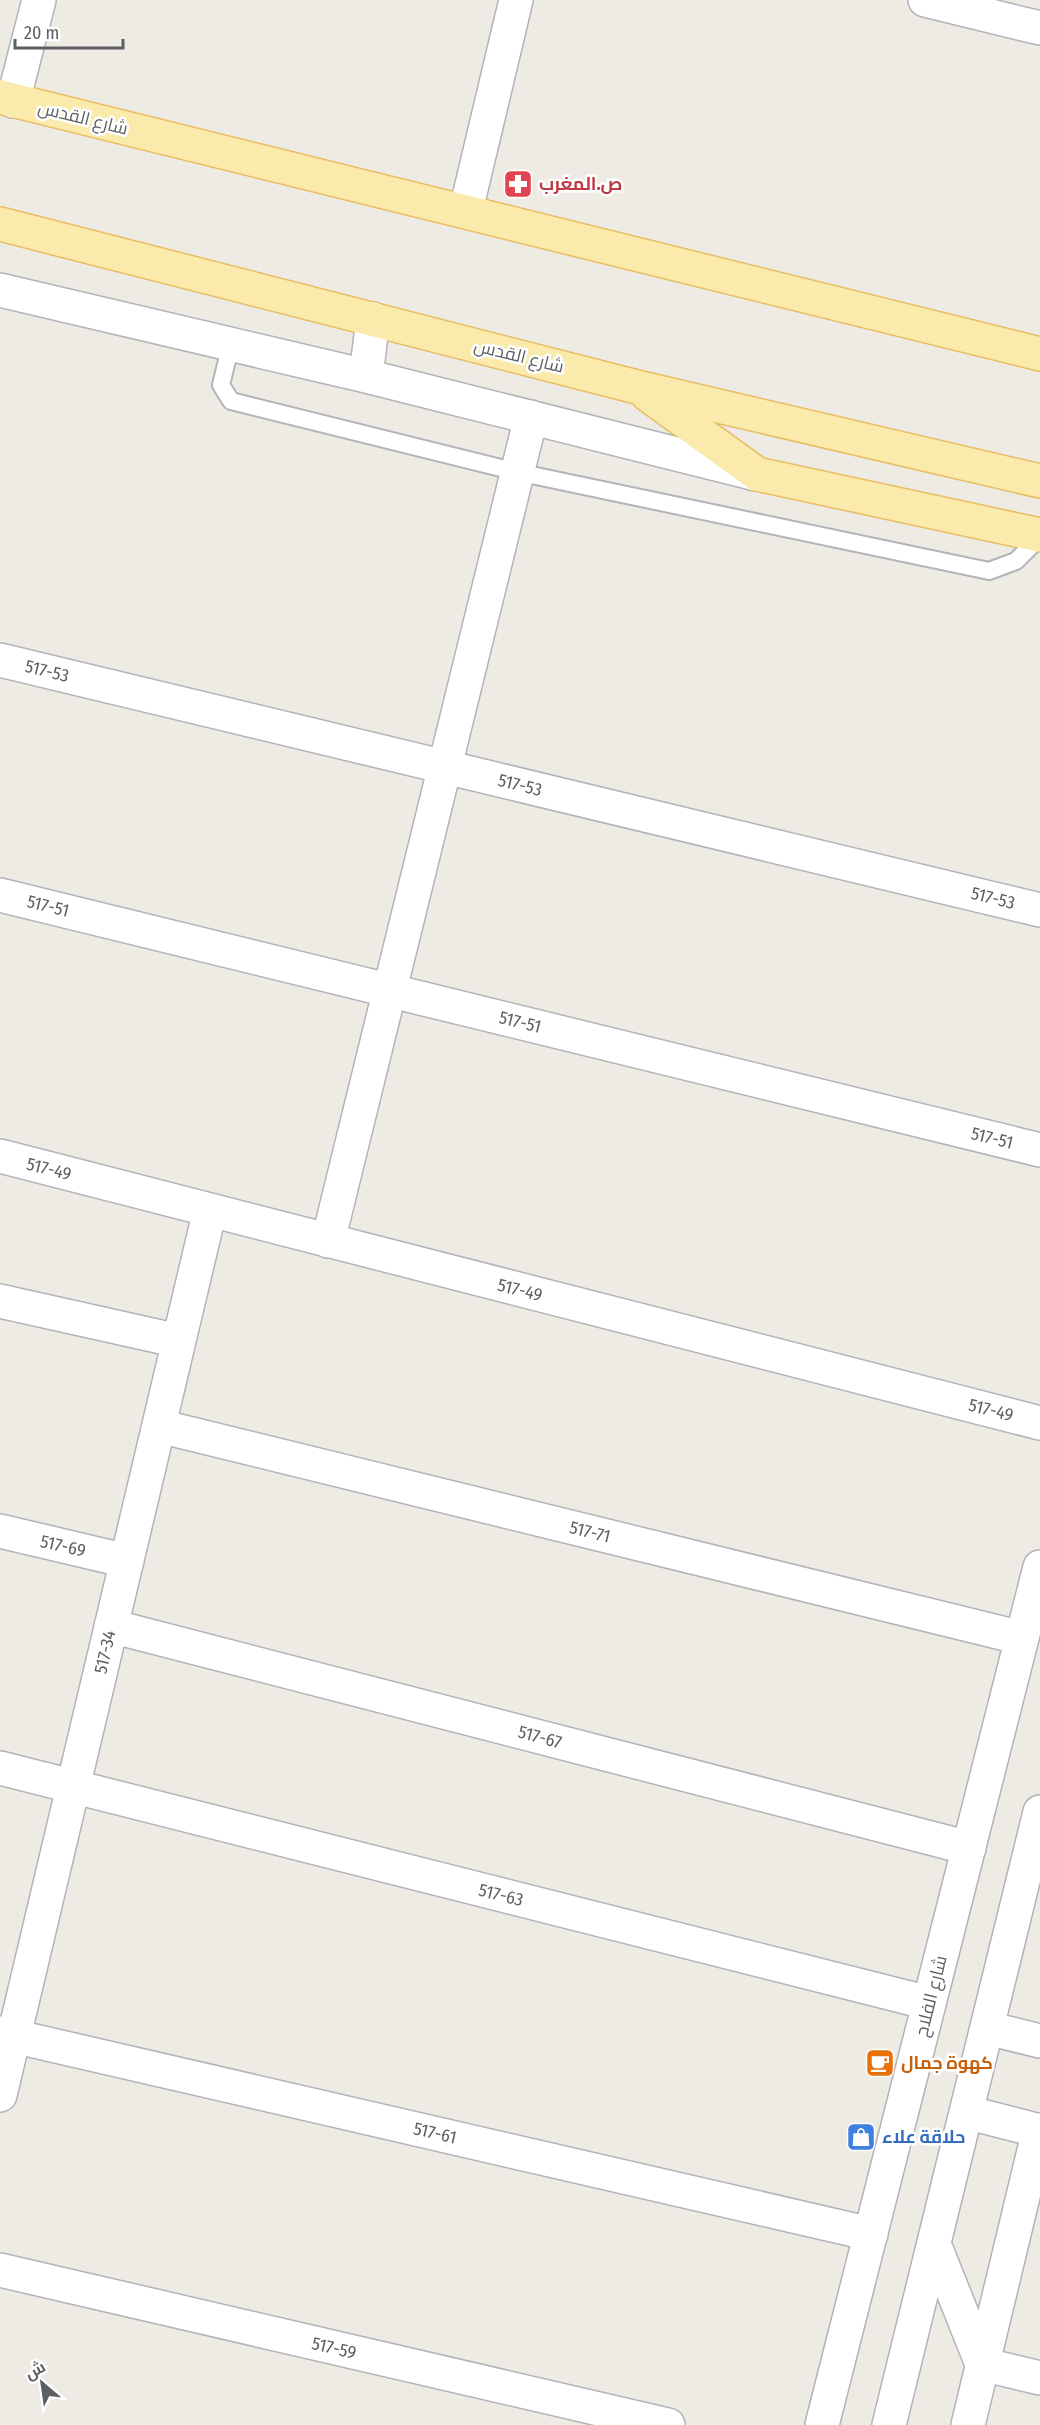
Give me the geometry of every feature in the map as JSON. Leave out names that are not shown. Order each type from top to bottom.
[{"type":"main road","name":"شارع القدس","points":[[7,99],[466,210],[1040,354]]},
{"type":"main road","name":"شارع القدس","points":[[0,224],[637,387],[1040,481]]},
{"type":"main road","points":[[637,387],[757,474],[1040,536]]},
{"type":"street","points":[[7,99],[39,0]]},
{"type":"street","points":[[466,210],[516,0]]},
{"type":"street","points":[[925,0],[1040,28]]},
{"type":"street","points":[[0,290],[366,376],[757,474]]},
{"type":"street","points":[[366,376],[373,319]]},
{"type":"street","points":[[328,1240],[531,417]]},
{"type":"street","name":"517-53","points":[[0,660],[1040,910]]},
{"type":"street","name":"517-51","points":[[0,895],[1040,1150]]},
{"type":"street","name":"517-49","points":[[0,1156],[1040,1423]]},
{"type":"street","name":"517-34","points":[[0,2095],[7,2034],[73,1788],[210,1210]]},
{"type":"street","points":[[0,1300],[179,1341]]},
{"type":"street","name":"517-71","points":[[159,1426],[1022,1638]]},
{"type":"street","name":"517-69","points":[[0,1531],[127,1561]]},
{"type":"street","name":"شارع الفلاح","points":[[822,2425],[1040,1567]]},
{"type":"street","name":"517-67","points":[[111,1626],[969,1848]]},
{"type":"street","name":"517-63","points":[[0,1768],[929,2003]]},
{"type":"street","points":[[889,2425],[1040,1812]]},
{"type":"street","points":[[987,2028],[1040,2041]]},
{"type":"street","name":"517-61","points":[[7,2034],[871,2234]]},
{"type":"street","points":[[966,2112],[1040,2130],[968,2425]]},
{"type":"street","points":[[934,2244],[982,2364]]},
{"type":"street","name":"517-59","points":[[0,2270],[668,2425]]},
{"type":"street","points":[[982,2364],[1040,2378]]},
{"type":"lane","points":[[231,344],[221,385],[231,401],[518,472],[989,571],[1016,561],[1040,536]]},
{"type":"place","name":"ص.المغرب","points":[[518,184]]},
{"type":"place","name":"كهوة جمال","points":[[880,2063]]},
{"type":"place","name":"حلاقة علاء","points":[[861,2137]]}]
